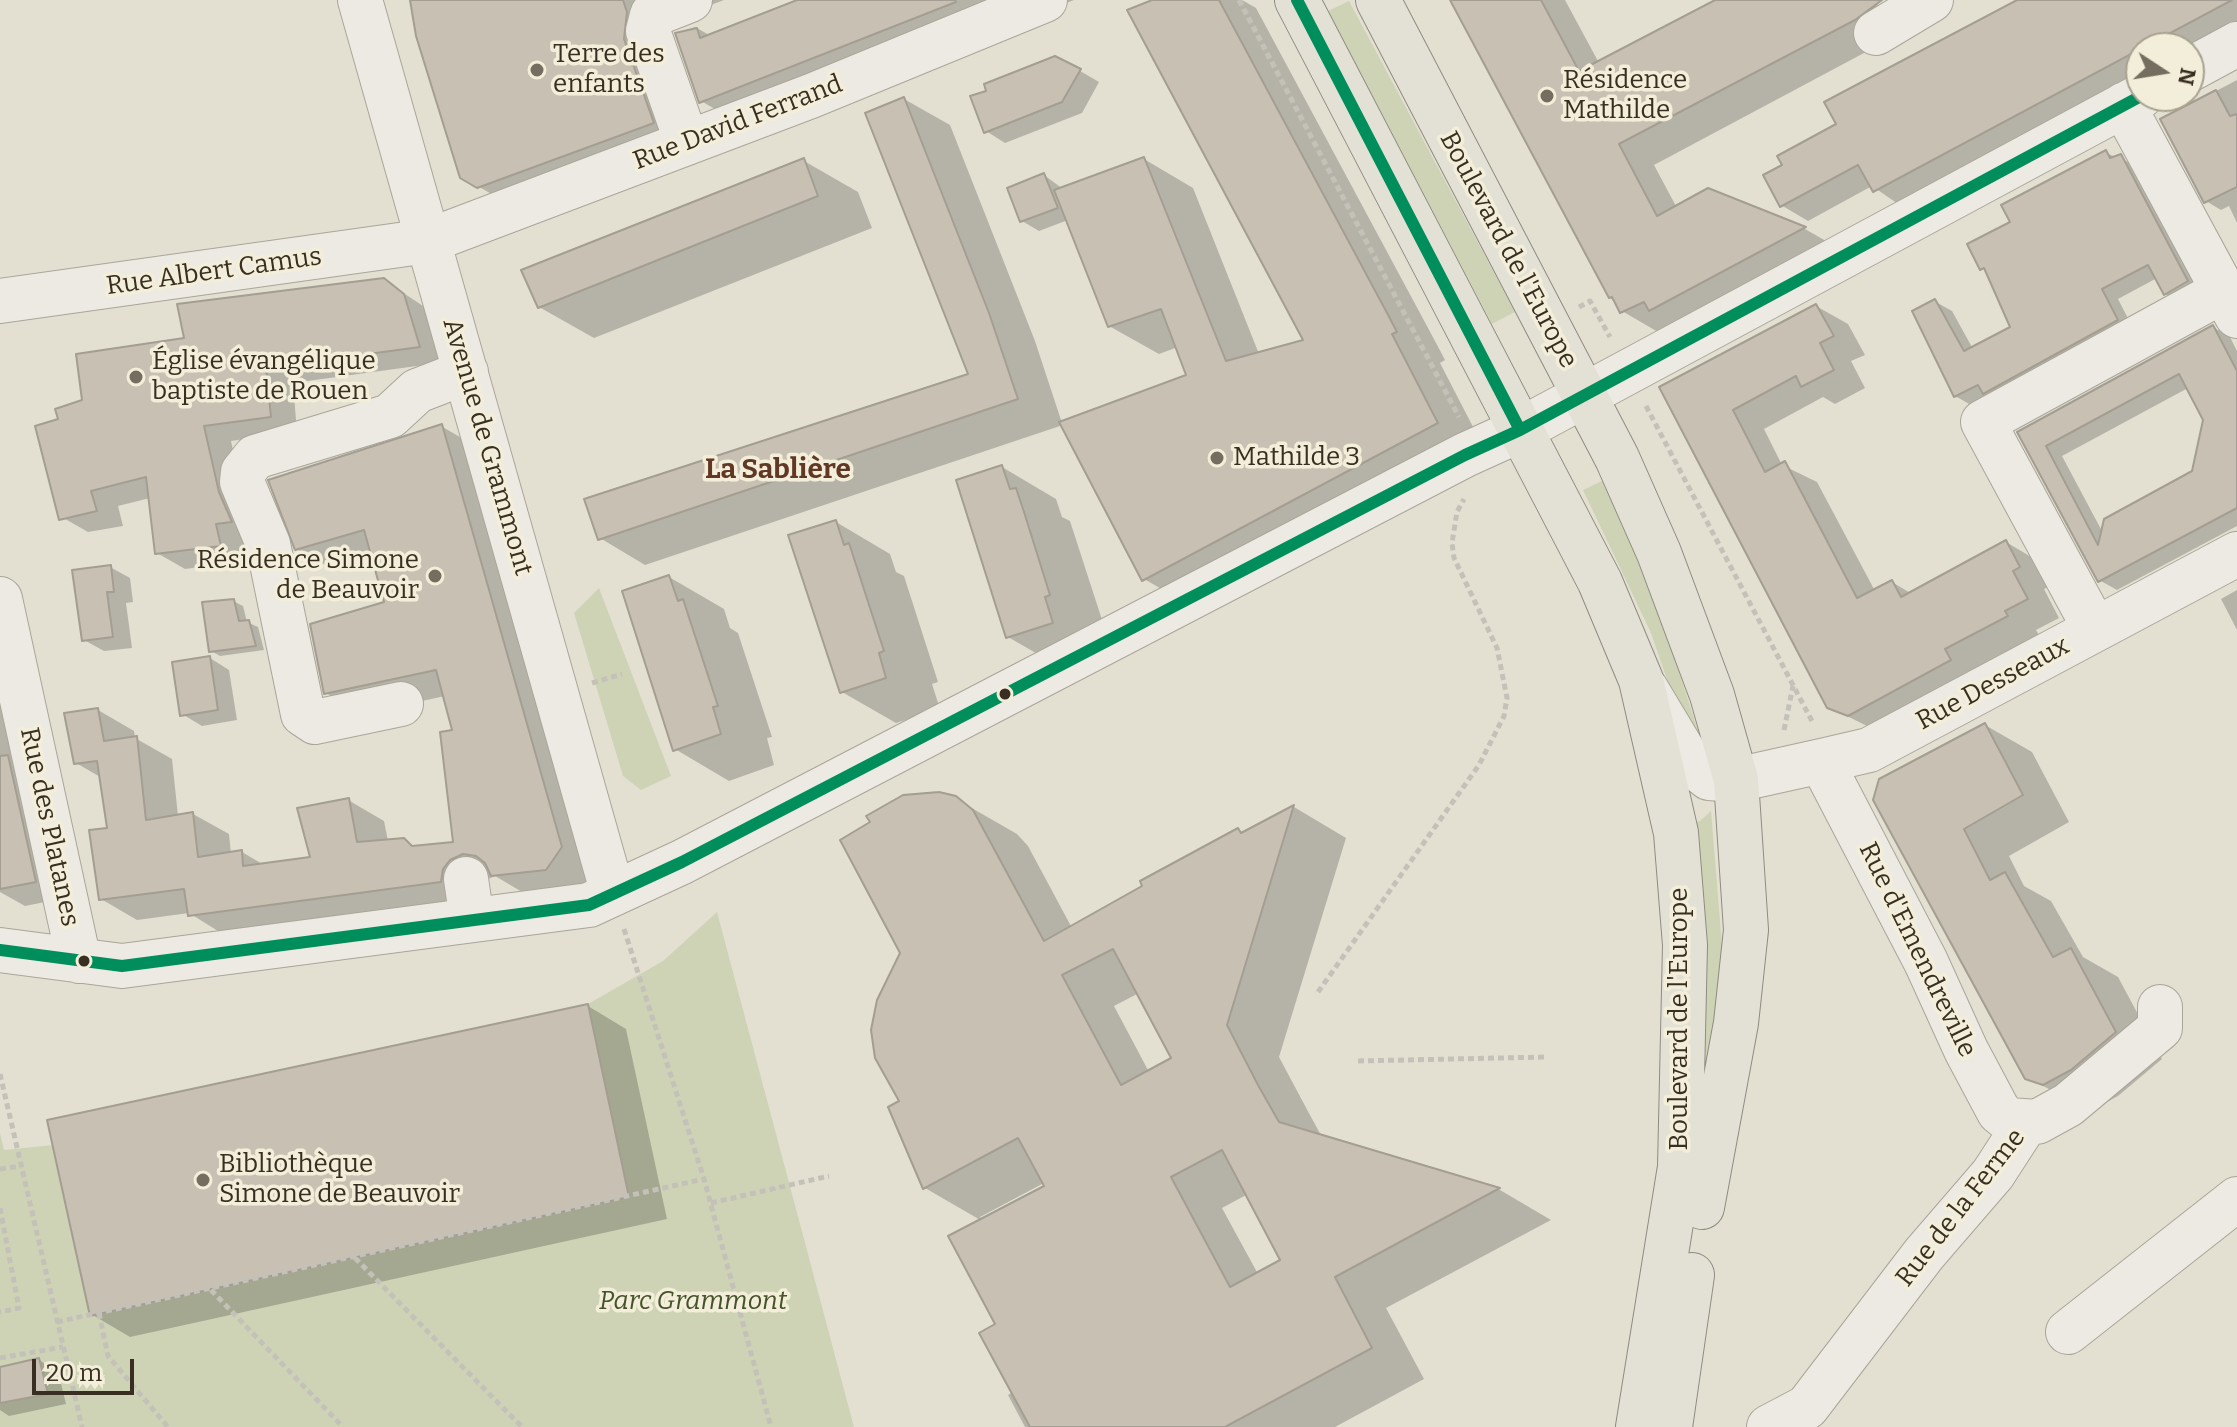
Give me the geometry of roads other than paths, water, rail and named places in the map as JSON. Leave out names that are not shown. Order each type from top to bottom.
[{"type":"main road","name":"Boulevard de l'Europe","points":[[1297,0],[1600,582],[1641,680],[1676,833],[1685,945],[1680,1167],[1666,1347]]},
{"type":"main road","name":"Boulevard de l'Europe","points":[[1378,0],[1585,396],[1659,553],[1712,695],[1736,780],[1746,930],[1736,1023],[1710,1156],[1666,1347]]},
{"type":"main road","points":[[1638,1427],[1666,1347]]},
{"type":"main road","points":[[1666,1347],[1670,1427]]},
{"type":"street","name":"Avenue de Grammont","points":[[360,0],[613,894]]},
{"type":"street","points":[[687,143],[648,31],[652,15],[690,0]]},
{"type":"street","name":"Rue David Ferrand","points":[[428,241],[687,143],[1045,0]]},
{"type":"street","points":[[1876,33],[1921,3]]},
{"type":"street","points":[[2205,61],[2237,44]]},
{"type":"street","points":[[0,950],[122,966],[469,900],[589,905],[728,838],[1465,455],[1520,430],[2125,104]]},
{"type":"street","points":[[2095,629],[1983,422],[2230,304],[2138,112]]},
{"type":"street","name":"Rue Albert Camus","points":[[0,301],[428,241]]},
{"type":"street","points":[[401,704],[315,722],[303,714],[268,544],[242,482],[243,472],[255,457],[390,416],[417,391],[466,372]]},
{"type":"street","name":"Rue Desseaux","points":[[1736,780],[1869,750],[2237,554]]},
{"type":"street","name":"Rue des Platanes","points":[[0,599],[79,961]]},
{"type":"street","points":[[1641,680],[1691,764],[1709,778],[1736,780]]},
{"type":"street","name":"Rue d'Emendreville","points":[[1826,760],[1828,774],[1992,1099],[2009,1120],[2026,1123]]},
{"type":"street","name":"Rue de la Ferme","points":[[1769,1427],[1807,1407],[1924,1254],[1993,1174],[2026,1123],[2051,1117],[2068,1105],[2160,1028],[2160,1007]]},
{"type":"street","points":[[2068,1332],[2237,1199]]},
{"type":"place","name":"Terre des enfants","points":[[537,70]]},
{"type":"place","name":"Résidence Mathilde","points":[[1547,96]]},
{"type":"place","name":"Église évangélique baptiste de Rouen","points":[[136,377]]},
{"type":"place","name":"Mathilde 3","points":[[1217,458]]},
{"type":"place","name":"Résidence Simone de Beauvoir","points":[[435,576]]},
{"type":"place","name":"Bibliothèque Simone de Beauvoir","points":[[203,1180]]},
{"type":"district","name":"La Sablière","points":[[778,470]]},
{"type":"park label","name":"Parc Grammont","points":[[693,1302]]}]
